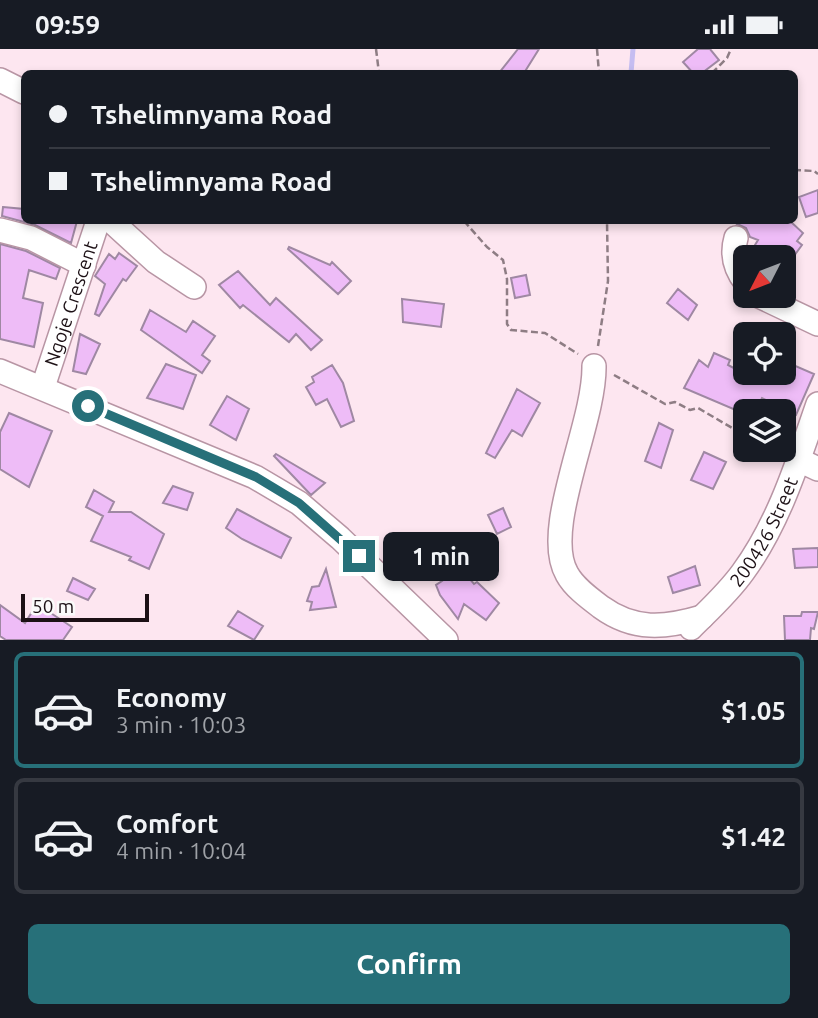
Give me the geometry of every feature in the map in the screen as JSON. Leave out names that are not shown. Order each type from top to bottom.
[{"type":"street","points":[[0,80],[21,90]]},
{"type":"street","name":"Ngoje Crescent","points":[[43,387],[97,224]]},
{"type":"street","points":[[114,224],[156,263],[194,287]]},
{"type":"street","points":[[0,230],[31,238],[84,265]]},
{"type":"street","points":[[734,245],[736,238]]},
{"type":"street","points":[[784,308],[818,324]]},
{"type":"street","points":[[594,366],[590,414],[559,527],[558,551],[567,574],[580,590],[622,620],[642,626],[673,626],[702,617]]},
{"type":"street","points":[[0,372],[43,387],[256,477],[299,503],[340,538],[440,634],[466,640]]},
{"type":"street","name":"200426 Street","points":[[679,640],[743,572],[808,464],[818,404]]},
{"type":"path","points":[[376,49],[379,70]]},
{"type":"path","points":[[597,49],[599,70]]},
{"type":"path","points":[[715,70],[727,58],[731,49]]},
{"type":"path","points":[[798,170],[814,171],[818,174]]},
{"type":"path","points":[[467,224],[503,260],[507,279],[507,324],[511,330],[545,333],[594,366],[665,404],[675,402],[691,410],[698,408],[733,428]]},
{"type":"path","points":[[594,366],[608,281],[607,224]]},
{"type":"building","points":[[518,49],[539,49],[526,70],[501,70]]},
{"type":"building","points":[[698,49],[710,49],[719,60],[706,70],[690,70],[683,62]]},
{"type":"building","points":[[818,190],[818,213],[806,217],[799,197]]},
{"type":"building","points":[[3,207],[21,209],[21,221],[2,216]]},
{"type":"building","points":[[31,224],[76,224],[71,243]]},
{"type":"building","points":[[737,224],[793,224],[803,233],[797,241],[802,245],[796,253],[796,245],[755,245],[758,240],[750,237],[746,228]]},
{"type":"building","points":[[0,244],[26,251],[60,268],[56,279],[29,270],[23,298],[43,303],[34,347],[0,339]]},
{"type":"building","points":[[289,247],[330,265],[332,262],[351,281],[338,294],[288,249]]},
{"type":"building","points":[[119,253],[137,266],[126,281],[123,279],[99,316],[95,314],[105,284],[95,276],[109,254],[115,259]]},
{"type":"building","points":[[238,271],[270,305],[276,298],[322,340],[311,350],[296,334],[289,342],[243,305],[240,308],[219,285]]},
{"type":"building","points":[[526,275],[530,295],[515,298],[511,278]]},
{"type":"building","points":[[678,289],[697,305],[688,320],[667,303]]},
{"type":"building","points":[[402,299],[444,304],[441,327],[403,322]]},
{"type":"building","points":[[150,310],[186,332],[193,321],[215,336],[202,355],[210,361],[202,373],[141,330]]},
{"type":"building","points":[[80,334],[100,344],[86,374],[73,371]]},
{"type":"building","points":[[714,353],[730,360],[728,365],[733,368],[733,385],[796,385],[796,366],[814,374],[796,415],[796,399],[733,399],[733,409],[684,388],[699,360],[708,367]]},
{"type":"building","points":[[166,364],[196,375],[183,409],[147,398]]},
{"type":"building","points":[[332,365],[343,383],[354,421],[341,427],[327,399],[316,405],[306,387],[314,382],[312,377]]},
{"type":"building","points":[[517,389],[540,403],[522,436],[512,430],[495,458],[486,453]]},
{"type":"building","points":[[227,396],[249,409],[236,440],[210,425]]},
{"type":"building","points":[[9,413],[52,431],[29,487],[0,469],[0,432]]},
{"type":"building","points":[[659,423],[673,430],[661,468],[645,461]]},
{"type":"building","points":[[704,452],[726,462],[713,489],[691,480]]},
{"type":"building","points":[[276,454],[325,483],[311,495],[274,456]]},
{"type":"building","points":[[173,486],[193,493],[187,510],[163,503]]},
{"type":"building","points":[[94,490],[114,502],[109,512],[131,512],[164,534],[149,569],[129,560],[131,557],[91,541],[103,516],[86,507]]},
{"type":"building","points":[[503,508],[511,527],[497,534],[488,515]]},
{"type":"building","points":[[237,509],[291,538],[281,558],[226,528]]},
{"type":"building","points":[[407,539],[416,561],[401,569],[390,548]]},
{"type":"building","points":[[818,548],[818,567],[795,568],[793,549]]},
{"type":"building","points":[[457,564],[474,584],[477,582],[499,603],[486,620],[464,604],[458,619],[440,595],[436,585],[442,581],[440,578],[443,574]]},
{"type":"building","points":[[695,566],[700,585],[673,593],[668,577]]},
{"type":"building","points":[[326,569],[336,607],[310,610],[312,602],[307,601],[312,587],[319,586]]},
{"type":"building","points":[[73,578],[95,589],[88,600],[67,591]]},
{"type":"building","points":[[37,604],[72,627],[63,640],[6,640],[0,636],[0,605],[25,623]]},
{"type":"building","points":[[238,611],[263,626],[254,640],[228,626]]},
{"type":"building","points":[[802,612],[818,612],[814,629],[811,628],[810,640],[785,640],[784,616],[801,616]]},
{"type":"waterway","points":[[631,70],[633,49]]},
{"type":"route","points":[[88,406],[256,477],[299,503],[359,556]]}]
